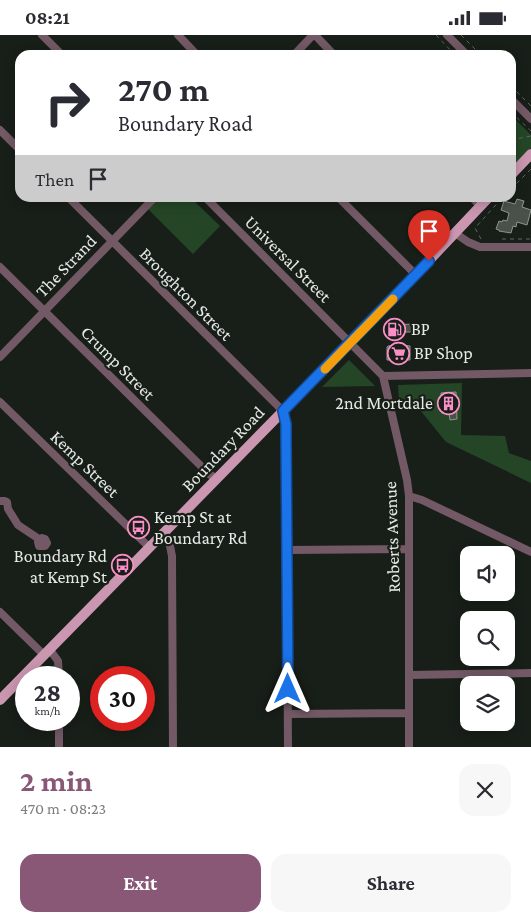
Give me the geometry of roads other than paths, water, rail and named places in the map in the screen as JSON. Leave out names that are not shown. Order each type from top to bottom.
[{"type":"main road","points":[[516,170],[531,154]]},
{"type":"main road","name":"Boundary Road","points":[[0,700],[350,343],[484,202]]},
{"type":"street","points":[[42,35],[57,50]]},
{"type":"street","points":[[178,35],[193,50]]},
{"type":"street","points":[[299,50],[314,35],[329,50]]},
{"type":"street","points":[[447,35],[462,50]]},
{"type":"street","points":[[516,104],[531,119]]},
{"type":"street","points":[[0,130],[15,145]]},
{"type":"street","name":"Broughton Street","points":[[73,202],[283,411]]},
{"type":"street","name":"The Strand","points":[[0,357],[150,202]]},
{"type":"street","name":"Universal Street","points":[[210,202],[350,343]]},
{"type":"street","points":[[343,202],[416,275]]},
{"type":"street","points":[[476,202],[480,206]]},
{"type":"street","points":[[455,233],[468,243],[480,247],[531,247]]},
{"type":"street","name":"Crump Street","points":[[0,267],[216,479]]},
{"type":"street","points":[[350,343],[383,376],[531,373]]},
{"type":"street","name":"Roberts Avenue","points":[[383,376],[407,480],[409,497],[409,747]]},
{"type":"street","name":"Kemp Street","points":[[0,403],[150,548]]},
{"type":"street","points":[[283,411],[286,424],[288,747]]},
{"type":"street","points":[[409,497],[422,500],[531,552]]},
{"type":"street","points":[[2,504],[18,525],[39,539]]},
{"type":"street","points":[[162,535],[170,544],[172,555],[173,747]]},
{"type":"street","points":[[287,550],[409,549]]},
{"type":"street","points":[[0,613],[58,661],[58,666]]},
{"type":"street","points":[[409,675],[531,673]]},
{"type":"street","points":[[288,714],[409,713]]},
{"type":"street","points":[[59,731],[59,747]]},
{"type":"place","name":"BP","points":[[395,329]]},
{"type":"place","name":"BP Shop","points":[[398,353]]},
{"type":"place","name":"2nd Mortdale","points":[[449,403]]},
{"type":"place","name":"Kemp St at Boundary Rd","points":[[138,527]]},
{"type":"place","name":"Boundary Rd at Kemp St","points":[[123,566]]}]
